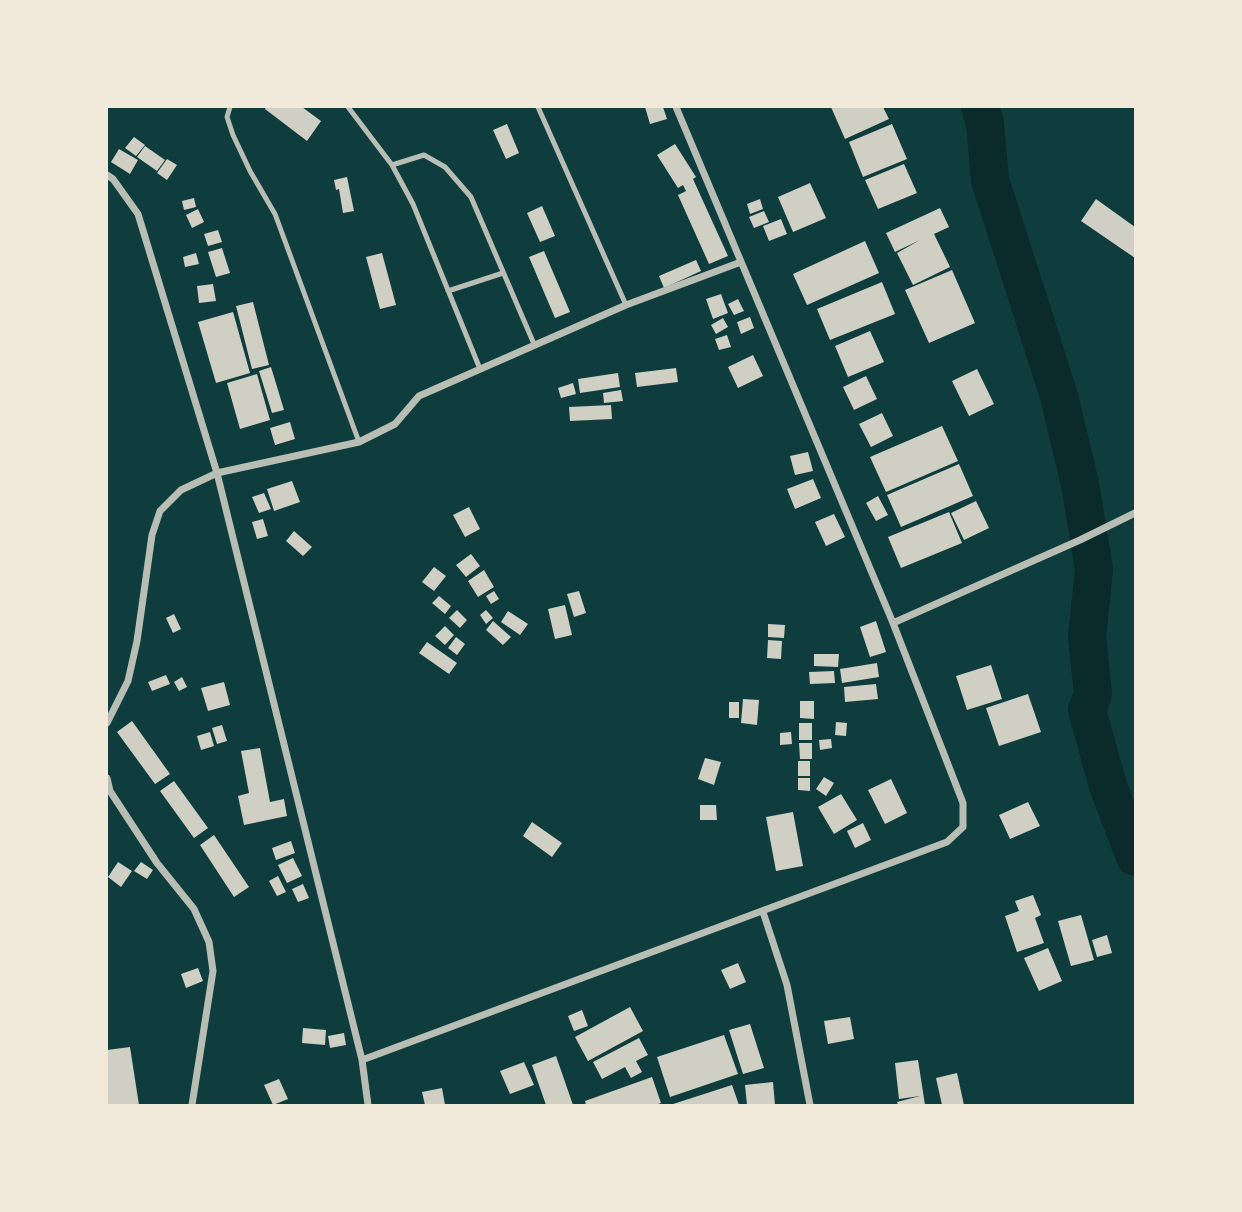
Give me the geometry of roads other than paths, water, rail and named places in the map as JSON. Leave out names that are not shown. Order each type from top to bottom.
[{"type":"street","points":[[362,1060],[947,842],[963,827],[963,803],[893,623],[676,107]]},
{"type":"street","points":[[107,175],[113,179],[138,214],[217,473],[362,1060],[368,1105]]},
{"type":"street","points":[[107,723],[128,681],[137,641],[152,535],[160,511],[181,489],[217,473],[359,442],[395,424],[419,396],[626,305],[741,262]]},
{"type":"street","points":[[893,623],[1135,513]]},
{"type":"street","points":[[107,778],[110,790],[150,853],[194,909],[209,942],[213,971],[192,1105]]},
{"type":"street","points":[[764,912],[787,985],[810,1105]]},
{"type":"lane","points":[[230,107],[227,117],[233,135],[275,214],[359,442]]},
{"type":"lane","points":[[348,107],[392,165],[414,204],[480,369]]},
{"type":"lane","points":[[538,107],[626,305]]},
{"type":"lane","points":[[392,165],[424,155],[445,167],[471,197],[534,344]]},
{"type":"lane","points":[[448,291],[503,273]]},
{"type":"waterway","points":[[980,107],[985,123],[990,180],[1059,396],[1080,484],[1094,569],[1087,637],[1093,694],[1087,710],[1108,786],[1135,857]]}]
